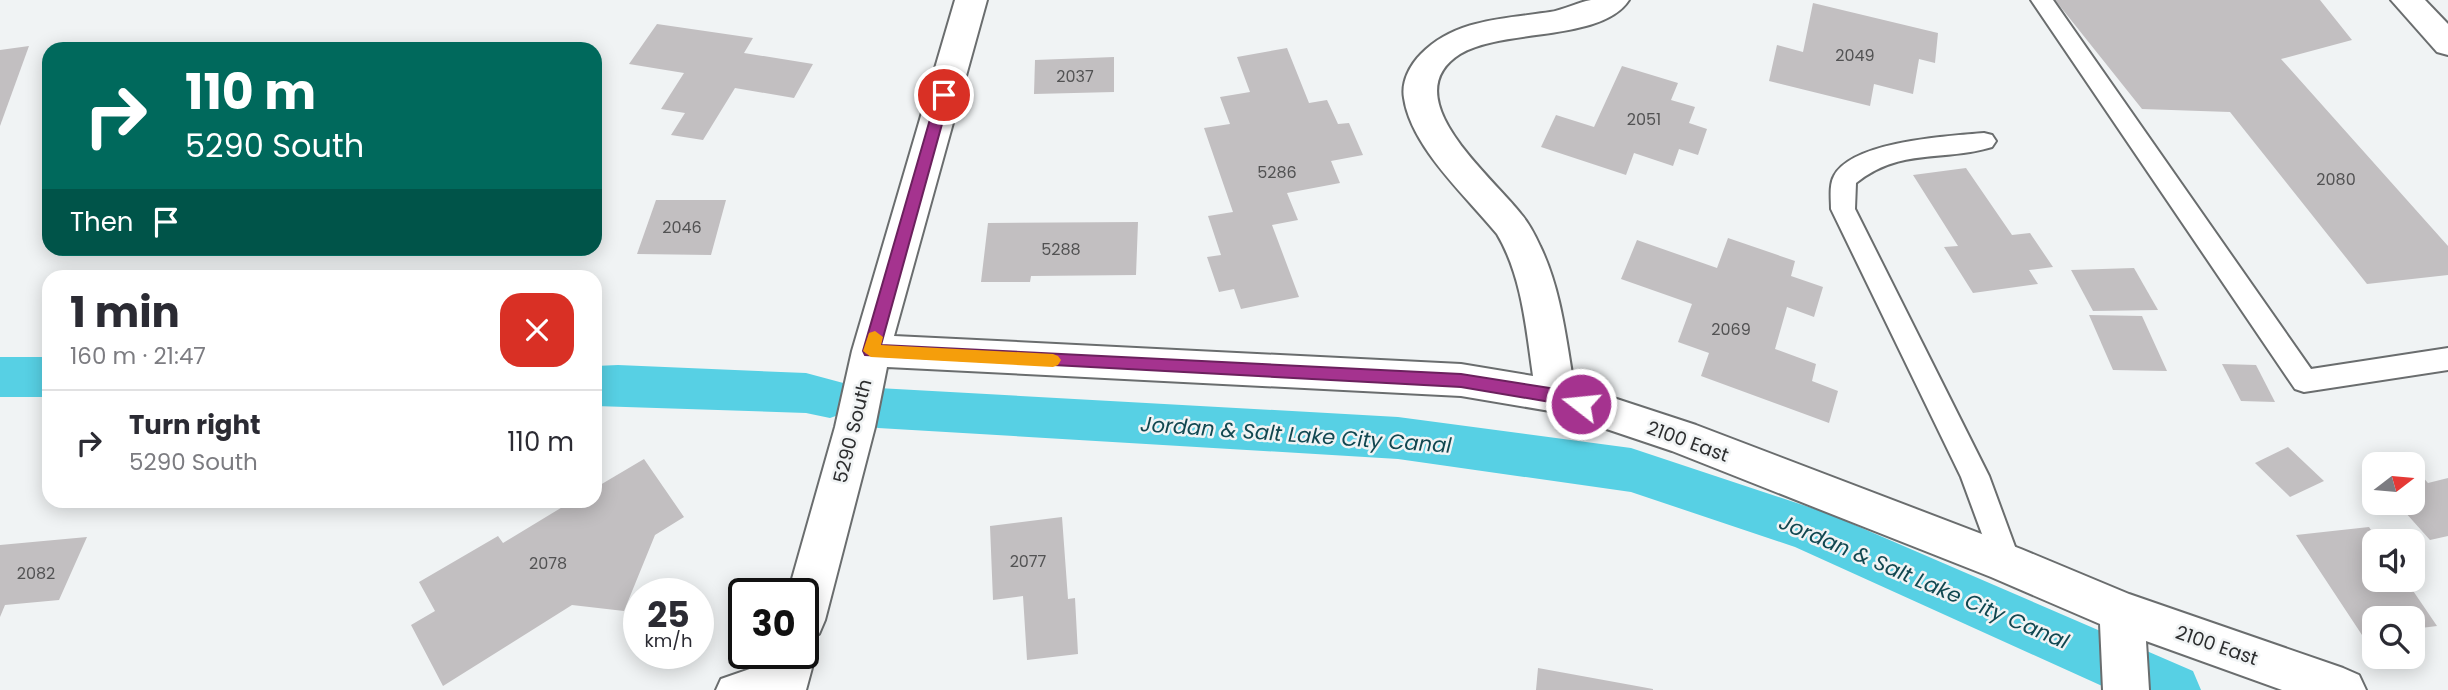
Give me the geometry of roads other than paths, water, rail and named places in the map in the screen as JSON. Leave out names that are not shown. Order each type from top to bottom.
[{"type":"street","name":"5290 South","points":[[814,578],[871,351],[971,0]]},
{"type":"street","points":[[1556,396],[1542,317],[1522,244],[1505,217],[1456,164],[1434,134],[1421,103],[1420,79],[1431,61],[1447,48],[1467,38],[1520,25],[1583,16],[1613,0]]},
{"type":"street","points":[[2407,0],[2448,44]]},
{"type":"street","name":"2100 East","points":[[871,351],[1461,380],[1556,396],[1682,438],[2006,563],[2123,627],[2343,690]]},
{"type":"street","points":[[2123,627],[2126,690]]},
{"type":"lane","points":[[2042,0],[2304,381],[2448,359]]},
{"type":"lane","points":[[1984,141],[1901,150],[1859,164],[1844,179],[1843,209],[1975,476],[2006,563]]},
{"type":"lane","points":[[732,690],[789,671]]},
{"type":"waterway","name":"Jordan & Salt Lake City Canal","points":[[0,377],[42,377]]},
{"type":"waterway","name":"Jordan & Salt Lake City Canal","points":[[602,386],[806,393],[830,398]]},
{"type":"waterway","name":"Jordan & Salt Lake City Canal","points":[[878,408],[1398,438],[1631,470],[1809,529],[2173,690]]}]
